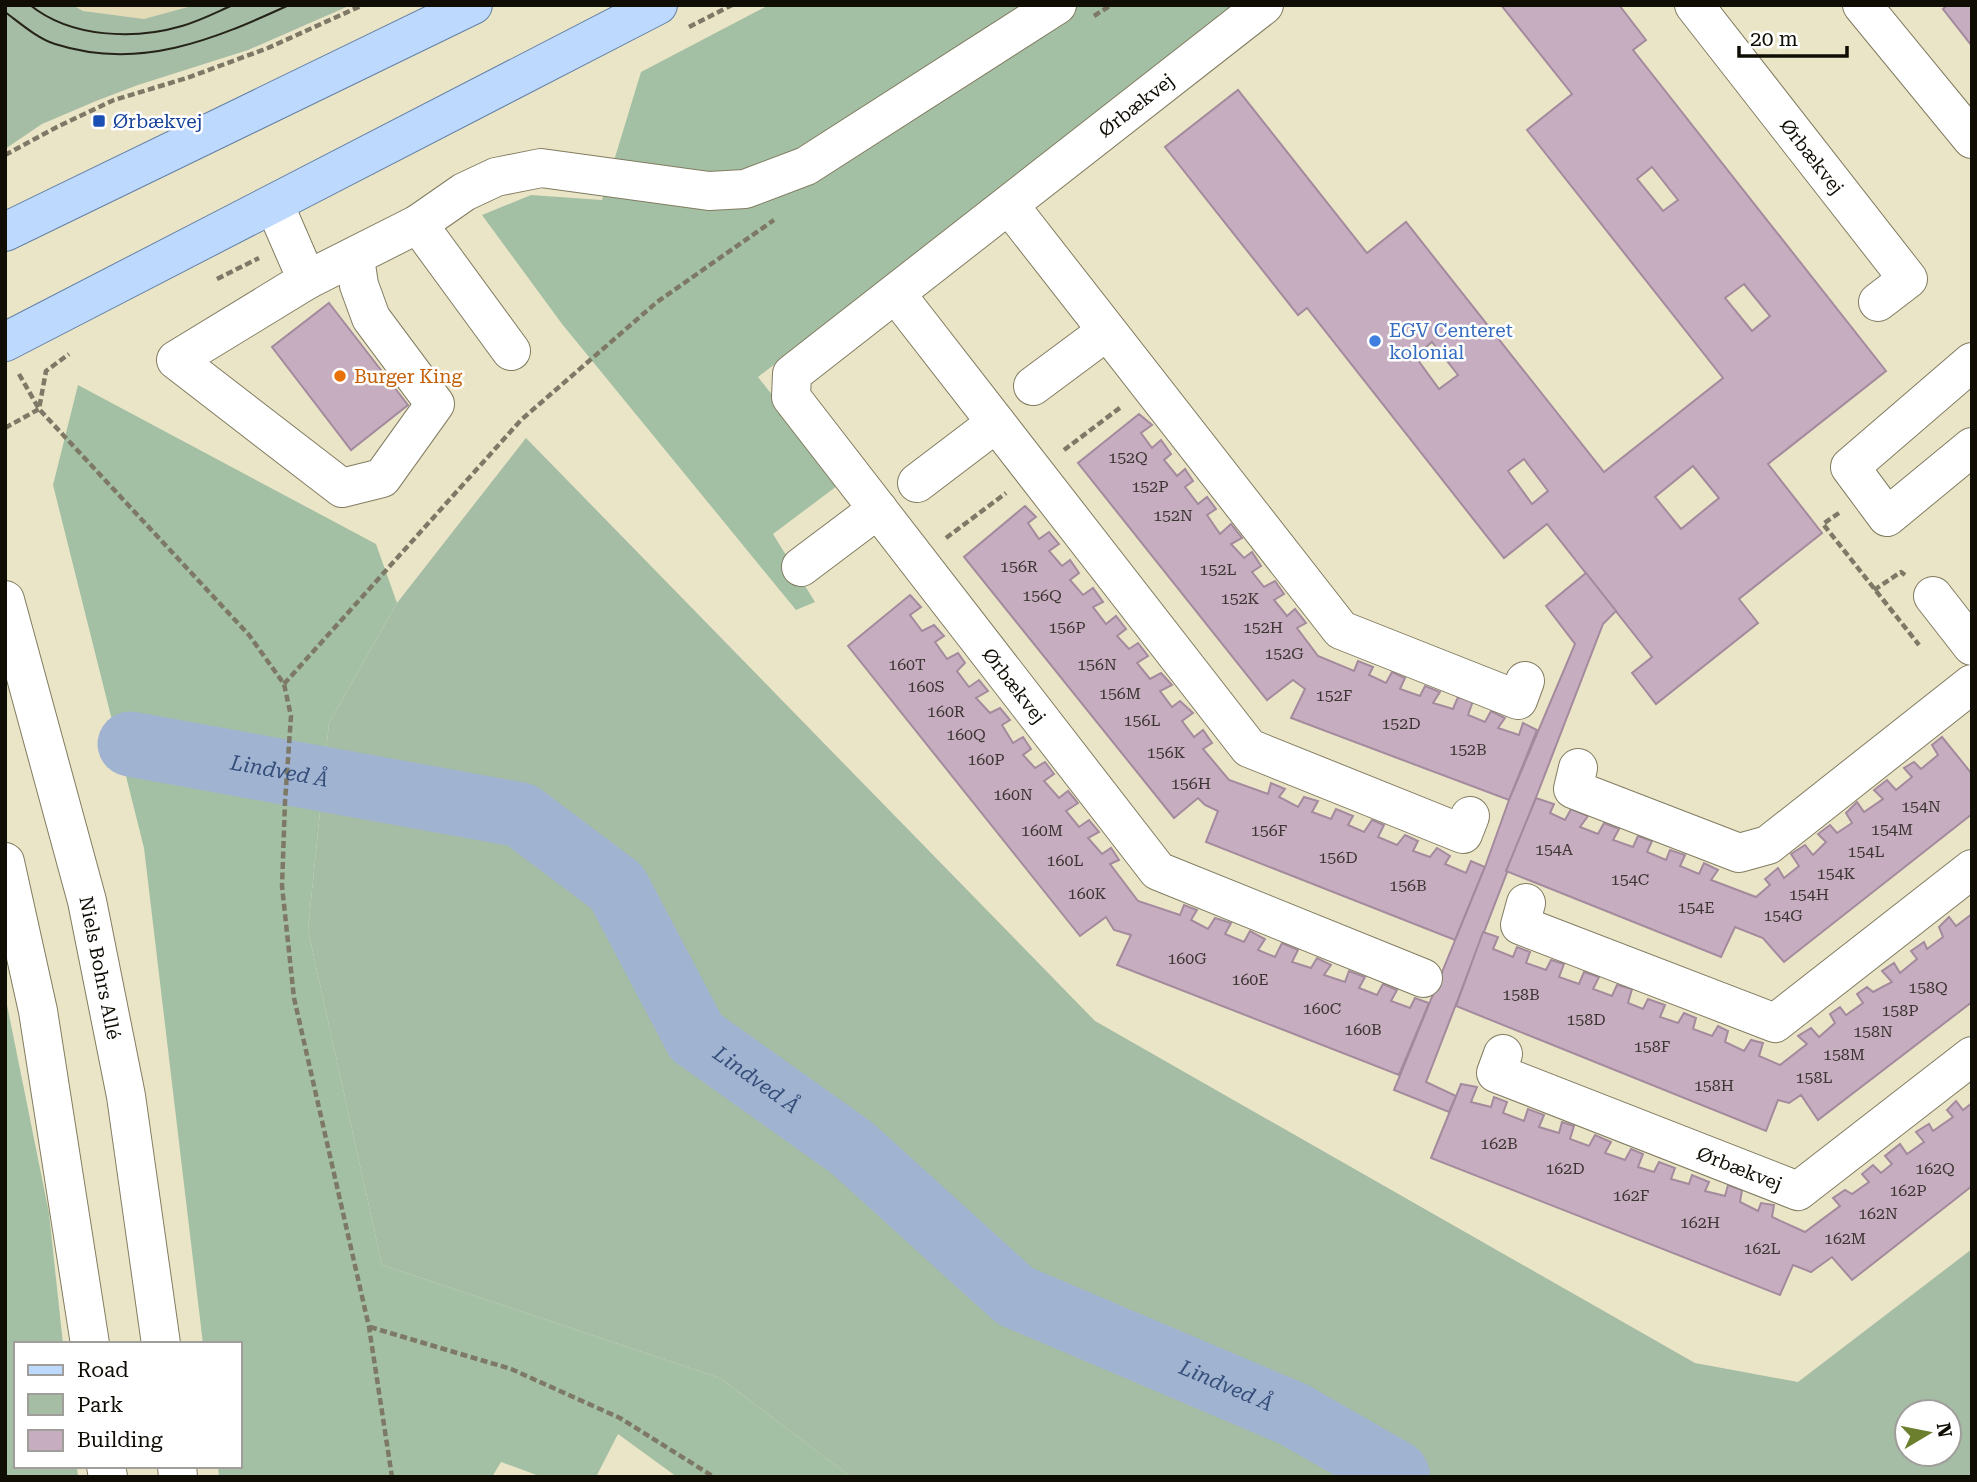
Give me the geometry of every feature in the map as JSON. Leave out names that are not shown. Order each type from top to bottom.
[{"type":"main road","points":[[5,232],[473,5]]},
{"type":"main road","points":[[11,357],[274,204],[658,5]]},
{"type":"street","name":"Ørbækvej","points":[[1264,5],[792,374],[792,397],[1158,871],[1423,978]]},
{"type":"street","name":"Ørbækvej","points":[[1694,5],[1908,279],[1878,302]]},
{"type":"street","points":[[1862,5],[1972,139]]},
{"type":"street","points":[[355,258],[359,285],[371,318],[435,404],[382,478],[342,488],[176,360],[307,280],[418,224],[464,192],[496,177],[541,168],[709,191],[745,189],[806,166],[1072,13]]},
{"type":"street","points":[[274,204],[307,280]]},
{"type":"street","points":[[1009,205],[1341,630],[1518,700],[1525,681]]},
{"type":"street","points":[[418,224],[511,351]]},
{"type":"street","points":[[896,293],[1248,748],[1463,834],[1470,816]]},
{"type":"street","points":[[1033,386],[1107,331]]},
{"type":"street","points":[[1972,362],[1850,467],[1886,517],[1972,447]]},
{"type":"street","points":[[917,483],[996,423]]},
{"type":"street","points":[[801,567],[878,509]]},
{"type":"street","points":[[1933,596],[1972,646]]},
{"type":"street","name":"Niels Bohrs Allé","points":[[5,600],[87,901],[126,1096],[161,1342]]},
{"type":"street","points":[[1578,768],[1573,789],[1739,853],[1768,845],[1966,689]]},
{"type":"street","points":[[5,862],[38,1012],[90,1342]]},
{"type":"street","points":[[1527,903],[1520,925],[1775,1023],[1972,869]]},
{"type":"street","name":"Ørbækvej","points":[[1503,1054],[1496,1073],[1798,1191],[1972,1056]]},
{"type":"path","points":[[5,155],[114,100],[187,78],[268,48],[363,5]]},
{"type":"path","points":[[1072,13],[1111,5]]},
{"type":"path","points":[[284,684],[521,420],[657,302],[778,217]]},
{"type":"path","points":[[11,357],[39,409],[249,635],[284,684],[291,716],[282,886],[294,998],[369,1327],[392,1477]]},
{"type":"path","points":[[5,428],[39,409]]},
{"type":"path","points":[[1867,491],[1823,524],[1874,590],[1966,689]]},
{"type":"path","points":[[1874,590],[1895,576]]},
{"type":"path","points":[[369,1327],[511,1369],[620,1418],[713,1477]]},
{"type":"shaded area","points":[[72,5],[195,5],[144,19],[82,11]]},
{"type":"green space","points":[[5,5],[72,5],[83,11],[144,19],[195,5],[351,5],[248,50],[96,101],[42,124],[5,149]]},
{"type":"green space","points":[[769,5],[1239,5],[758,377],[841,483],[773,534],[815,602],[796,610],[562,324],[482,215],[531,195],[602,200],[641,72]]},
{"type":"green space","points":[[78,385],[376,544],[397,603],[329,723],[308,930],[382,1265],[720,1378],[851,1477],[677,1477],[618,1434],[596,1477],[542,1477],[501,1462],[492,1477],[219,1477],[218,1468],[242,1468],[242,1342],[203,1342],[144,848],[53,485]]},
{"type":"green space","points":[[526,438],[1095,1021],[1695,1363],[1798,1382],[1972,1249],[1972,1477],[851,1477],[720,1378],[382,1265],[308,930],[329,723],[397,603]]},
{"type":"green space","points":[[5,995],[49,1213],[63,1342],[14,1342],[14,1468],[77,1468],[78,1477],[5,1477]]},
{"type":"building","points":[[1501,5],[1619,5],[1646,40],[1633,50],[1886,371],[1768,464],[1822,533],[1739,599],[1758,623],[1656,704],[1632,673],[1652,657],[1547,524],[1504,558],[1307,308],[1298,315],[1165,147],[1238,90],[1367,253],[1406,222],[1604,472],[1723,378],[1527,130],[1572,94]],"holes":[[[1652,167],[1678,200],[1663,211],[1637,179]],[[1744,284],[1770,316],[1752,331],[1725,298]],[[1432,342],[1458,375],[1439,389],[1415,356]],[[1524,459],[1548,491],[1532,504],[1508,471]],[[1693,466],[1719,498],[1681,529],[1655,497]]]},
{"type":"building","points":[[1947,5],[1972,5],[1972,46],[1943,9]]},
{"type":"building","name":"Burger King","points":[[329,303],[408,405],[351,450],[272,347]]},
{"type":"building","points":[[1139,414],[1152,425],[1141,433],[1152,448],[1161,440],[1171,454],[1164,460],[1177,476],[1185,469],[1193,481],[1185,487],[1198,504],[1207,497],[1216,509],[1207,515],[1220,534],[1231,524],[1242,538],[1231,544],[1244,558],[1252,552],[1261,566],[1252,572],[1264,587],[1275,581],[1284,594],[1274,600],[1287,616],[1295,609],[1306,623],[1297,628],[1318,656],[1354,671],[1358,661],[1373,667],[1369,675],[1386,683],[1392,672],[1405,678],[1400,689],[1420,696],[1425,686],[1440,692],[1433,703],[1453,709],[1458,697],[1473,701],[1468,715],[1485,722],[1491,711],[1505,718],[1498,728],[1519,735],[1523,723],[1537,730],[1509,800],[1291,718],[1305,689],[1293,680],[1267,700],[1078,463]]},
{"type":"building","points":[[1025,506],[1036,517],[1028,523],[1039,539],[1049,532],[1059,544],[1049,551],[1062,566],[1070,560],[1079,573],[1070,580],[1083,595],[1093,588],[1103,602],[1093,607],[1106,624],[1116,616],[1126,629],[1117,636],[1129,649],[1138,643],[1148,656],[1137,663],[1150,679],[1161,673],[1172,685],[1160,691],[1172,707],[1180,701],[1193,713],[1182,721],[1194,737],[1203,730],[1212,743],[1203,749],[1229,780],[1268,794],[1271,783],[1285,789],[1279,797],[1298,807],[1304,797],[1318,801],[1312,812],[1331,819],[1336,809],[1353,816],[1348,825],[1364,832],[1372,820],[1384,825],[1378,837],[1397,845],[1405,835],[1418,841],[1413,851],[1430,857],[1437,848],[1450,856],[1445,864],[1466,873],[1471,861],[1485,867],[1455,940],[1206,842],[1218,811],[1198,798],[1174,818],[964,557]]},
{"type":"building","points":[[1586,573],[1616,611],[1603,624],[1426,1082],[1456,1096],[1449,1112],[1394,1090],[1485,867],[1509,800],[1575,644],[1546,606]]},
{"type":"building","points":[[910,595],[921,607],[910,615],[922,631],[934,625],[944,636],[935,642],[947,659],[958,653],[965,663],[957,671],[969,687],[979,680],[988,691],[976,698],[990,713],[1000,708],[1010,720],[1002,725],[1013,743],[1023,737],[1031,749],[1023,755],[1035,768],[1045,762],[1054,774],[1044,781],[1059,798],[1068,791],[1078,803],[1066,811],[1079,827],[1089,820],[1099,832],[1088,838],[1102,854],[1111,848],[1119,860],[1110,864],[1138,901],[1180,915],[1184,905],[1197,910],[1191,920],[1208,929],[1215,918],[1231,923],[1225,934],[1244,942],[1250,931],[1265,939],[1258,950],[1275,957],[1282,943],[1298,950],[1292,962],[1311,968],[1317,958],[1331,965],[1324,975],[1345,982],[1349,971],[1365,977],[1359,988],[1377,995],[1383,984],[1397,990],[1391,1001],[1410,1008],[1415,998],[1429,1003],[1399,1075],[1117,965],[1131,935],[1114,930],[1106,917],[1080,936],[848,646]]},
{"type":"building","points":[[1942,737],[1972,774],[1972,814],[1784,962],[1763,938],[1735,927],[1721,957],[1506,871],[1536,798],[1554,804],[1550,813],[1565,820],[1571,809],[1588,816],[1580,827],[1598,834],[1604,823],[1619,829],[1613,840],[1633,847],[1638,836],[1652,841],[1647,852],[1666,860],[1670,850],[1685,855],[1680,866],[1699,874],[1704,863],[1718,870],[1711,880],[1756,897],[1770,885],[1765,879],[1778,868],[1784,878],[1799,866],[1791,854],[1805,845],[1813,855],[1826,842],[1818,834],[1830,825],[1837,833],[1852,823],[1846,813],[1857,802],[1864,812],[1883,799],[1874,790],[1887,780],[1896,790],[1912,777],[1904,768],[1914,762],[1921,769],[1938,755],[1932,745]]},
{"type":"building","points":[[1972,914],[1972,1002],[1818,1120],[1801,1095],[1789,1103],[1778,1100],[1766,1131],[1456,1006],[1483,932],[1498,937],[1493,949],[1513,957],[1517,947],[1530,952],[1526,963],[1546,970],[1551,960],[1564,964],[1559,977],[1579,984],[1584,972],[1599,977],[1593,989],[1612,996],[1617,985],[1632,989],[1628,1003],[1643,1009],[1648,999],[1665,1005],[1660,1017],[1678,1023],[1684,1013],[1696,1018],[1693,1029],[1712,1036],[1718,1026],[1728,1031],[1725,1042],[1744,1051],[1751,1040],[1763,1043],[1759,1056],[1780,1065],[1807,1044],[1798,1036],[1811,1028],[1819,1037],[1835,1023],[1830,1014],[1840,1007],[1846,1015],[1863,1003],[1857,994],[1867,987],[1873,992],[1892,982],[1882,971],[1894,963],[1900,973],[1917,959],[1911,951],[1924,942],[1927,949],[1943,937],[1939,927],[1949,917],[1956,926]]},
{"type":"building","points":[[1461,1084],[1477,1087],[1471,1102],[1491,1107],[1494,1097],[1507,1102],[1503,1113],[1524,1121],[1528,1109],[1544,1115],[1539,1127],[1559,1133],[1562,1122],[1574,1126],[1570,1139],[1589,1146],[1595,1135],[1611,1142],[1605,1153],[1625,1160],[1631,1149],[1643,1154],[1638,1167],[1654,1172],[1659,1162],[1675,1168],[1671,1179],[1689,1184],[1692,1175],[1709,1182],[1705,1191],[1725,1196],[1728,1185],[1742,1190],[1740,1202],[1758,1211],[1761,1203],[1774,1205],[1772,1217],[1805,1232],[1840,1206],[1833,1198],[1845,1190],[1852,1194],[1869,1182],[1862,1174],[1873,1165],[1881,1173],[1892,1164],[1885,1156],[1900,1144],[1907,1154],[1924,1142],[1916,1132],[1929,1124],[1933,1131],[1953,1117],[1947,1110],[1956,1101],[1963,1110],[1972,1103],[1972,1186],[1852,1280],[1832,1257],[1811,1272],[1793,1265],[1780,1295],[1431,1158]]},
{"type":"waterway","name":"Lindved Å","points":[[130,744],[521,815],[617,887],[696,1037],[852,1148],[1015,1296],[1293,1414],[1396,1473],[1398,1477]]},
{"type":"tram line","points":[[30,5],[46,16],[83,30],[124,34],[182,26],[233,5]]},
{"type":"tram line","points":[[5,12],[49,42],[86,52],[116,54],[146,53],[204,40],[289,5]]},
{"type":"place","name":"Ørbækvej","points":[[99,121]]},
{"type":"place","name":"EGV Centeret kolonial","points":[[1375,341]]},
{"type":"place","name":"Burger King","points":[[340,376]]}]
